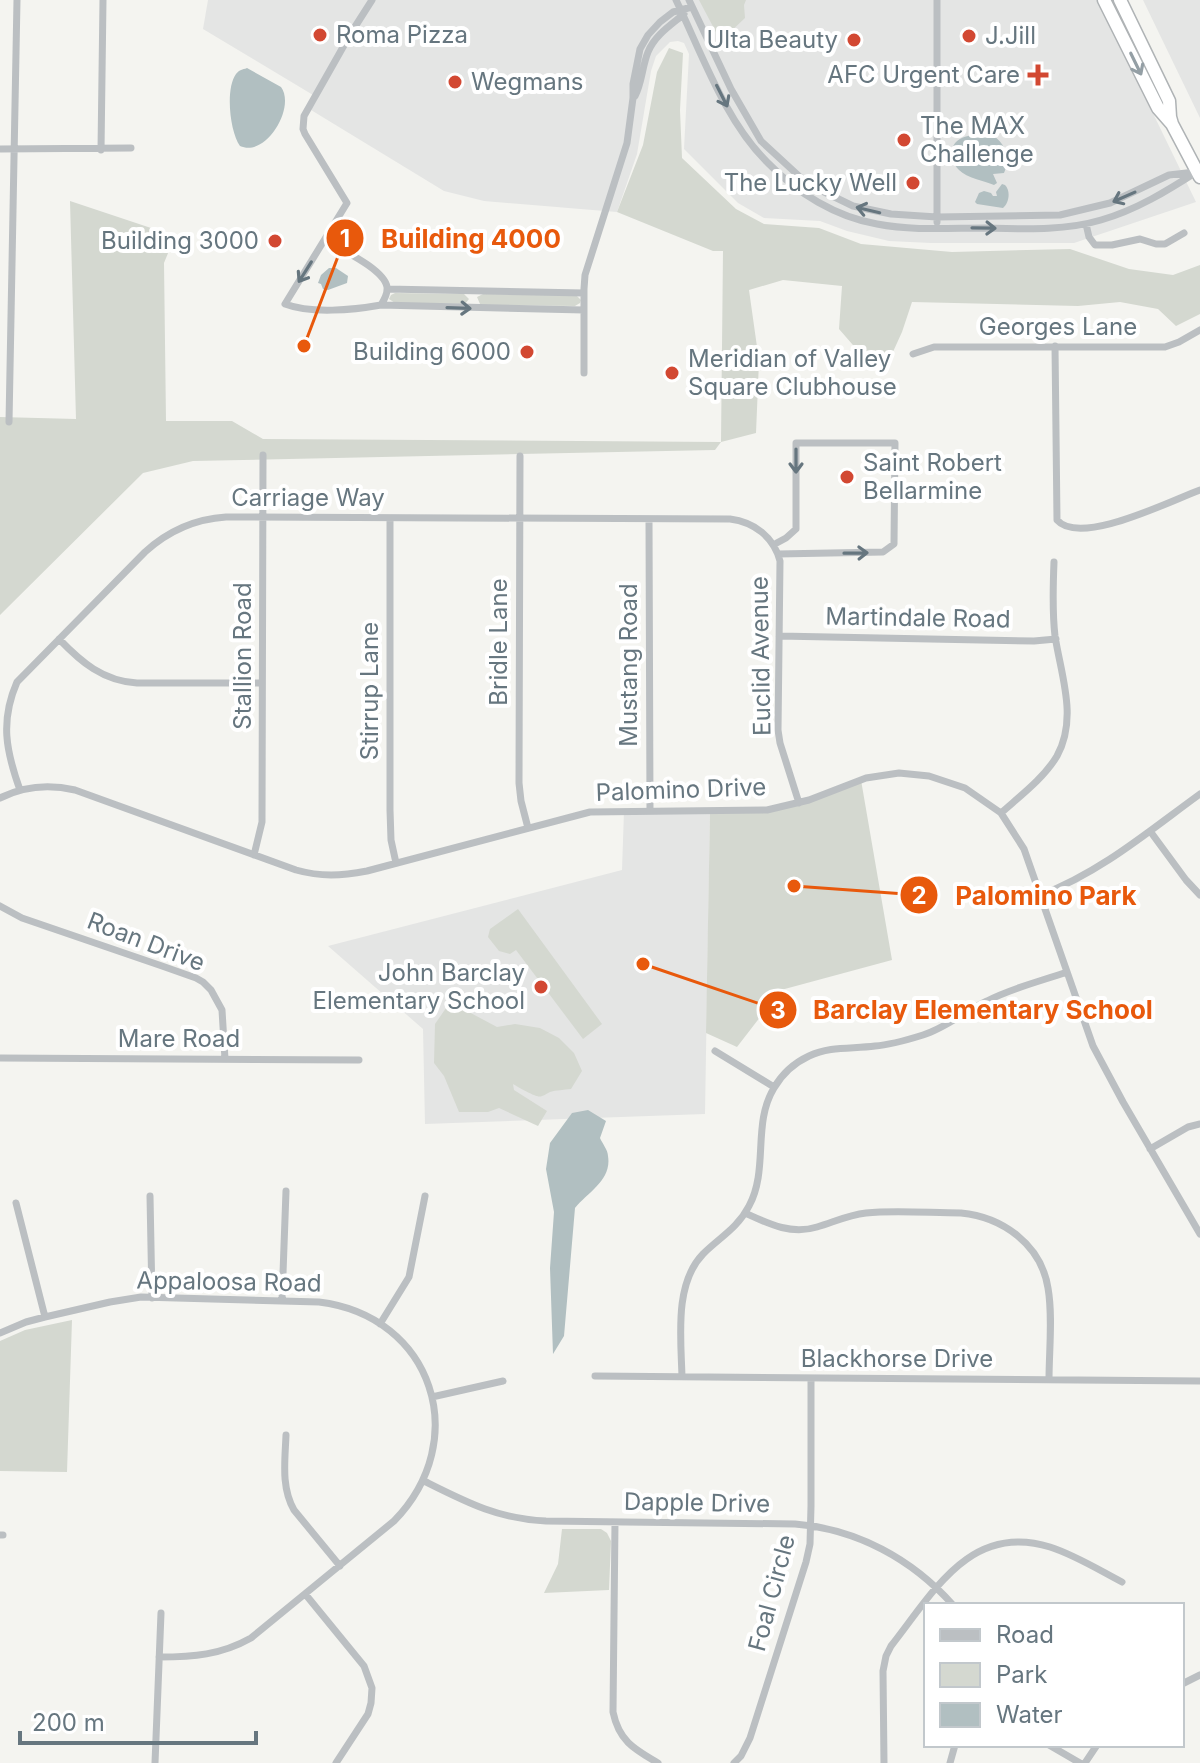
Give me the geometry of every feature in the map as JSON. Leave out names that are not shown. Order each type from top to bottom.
[{"type":"highway","points":[[1104,0],[1158,108],[1172,124],[1199,173]]},
{"type":"highway","points":[[1120,0],[1169,101],[1172,124]]},
{"type":"street","points":[[9,422],[17,0]]},
{"type":"street","points":[[101,150],[103,0]]},
{"type":"street","points":[[372,0],[311,101],[303,121],[305,134],[347,203],[285,304],[302,309],[381,305],[584,310]]},
{"type":"street","points":[[676,0],[739,128],[765,161],[783,178],[824,205],[862,220],[903,227],[937,228],[1046,229],[1086,224],[1145,203],[1199,173]]},
{"type":"street","points":[[937,228],[939,1]]},
{"type":"street","points":[[584,373],[584,293],[588,267],[627,143],[636,63],[643,42],[660,22],[673,12],[682,12],[690,3],[731,89],[761,141],[818,189],[853,206],[891,214],[937,217],[1069,214],[1110,203],[1169,175],[1199,173]]},
{"type":"street","points":[[0,149],[131,148]]},
{"type":"street","points":[[1086,224],[1089,237],[1095,245],[1102,246],[1140,239],[1165,244],[1184,233]]},
{"type":"street","points":[[325,240],[380,273],[387,289],[381,305]]},
{"type":"street","points":[[387,289],[584,293]]},
{"type":"street","name":"Georges Lane","points":[[913,354],[934,347],[1165,347],[1200,330]]},
{"type":"street","points":[[1055,346],[1057,520],[1060,524],[1073,528],[1111,525],[1200,490]]},
{"type":"street","name":"Euclid Avenue","points":[[778,554],[883,552],[894,544],[895,443],[796,443],[796,529],[786,538],[771,543],[780,561],[778,730],[799,803]]},
{"type":"street","name":"Stallion Road","points":[[254,855],[262,822],[263,455]]},
{"type":"street","name":"Bridle Lane","points":[[520,456],[519,783],[528,828]]},
{"type":"street","name":"Carriage Way","points":[[20,790],[3,731],[4,711],[17,682],[145,552],[164,536],[186,525],[226,517],[738,520],[757,528],[771,543]]},
{"type":"street","name":"Stirrup Lane","points":[[390,518],[390,810],[396,863]]},
{"type":"street","name":"Mustang Road","points":[[649,519],[650,811]]},
{"type":"street","points":[[1001,813],[1043,774],[1057,755],[1067,727],[1053,610],[1054,562]]},
{"type":"street","name":"Martindale Road","points":[[779,636],[1056,639]]},
{"type":"street","points":[[59,639],[86,665],[117,680],[137,683],[262,683]]},
{"type":"street","name":"Palomino Drive","points":[[0,798],[20,790],[46,786],[75,790],[296,870],[325,876],[345,876],[590,812],[753,811],[799,803],[866,778],[899,773],[940,779],[965,788],[1001,813],[1024,849],[1093,1046],[1200,1234]]},
{"type":"street","points":[[1041,895],[1089,874],[1200,794]]},
{"type":"street","points":[[1150,831],[1200,895]]},
{"type":"street","name":"Roan Drive","points":[[0,906],[22,918],[203,982],[222,1010],[225,1059]]},
{"type":"street","points":[[682,1377],[682,1299],[687,1279],[705,1253],[731,1231],[745,1213],[760,1172],[762,1122],[768,1099],[790,1068],[810,1055],[832,1049],[877,1046],[921,1036],[998,996],[1067,972]]},
{"type":"street","points":[[715,1051],[774,1087]]},
{"type":"street","name":"Mare Road","points":[[0,1058],[359,1060]]},
{"type":"street","points":[[1150,1149],[1188,1127],[1200,1124]]},
{"type":"street","points":[[282,1301],[286,1191]]},
{"type":"street","points":[[150,1196],[152,1298]]},
{"type":"street","points":[[380,1324],[409,1277],[425,1196]]},
{"type":"street","points":[[16,1203],[45,1317]]},
{"type":"street","points":[[745,1213],[789,1230],[808,1229],[848,1216],[875,1213],[961,1213],[997,1222],[1029,1247],[1045,1276],[1049,1298],[1049,1380]]},
{"type":"street","name":"Appaloosa Road","points":[[0,1333],[45,1317],[123,1299],[319,1302],[346,1307],[380,1324],[397,1337],[423,1373],[432,1397],[435,1445],[424,1481],[400,1515],[262,1631],[231,1649],[196,1657],[159,1657]]},
{"type":"street","name":"Blackhorse Drive","points":[[595,1376],[1200,1381]]},
{"type":"street","name":"Foal Circle","points":[[734,1763],[750,1738],[806,1562],[810,1525],[811,1378]]},
{"type":"street","points":[[432,1397],[503,1381]]},
{"type":"street","points":[[286,1435],[285,1482],[289,1501],[340,1566]]},
{"type":"street","name":"Dapple Drive","points":[[424,1481],[472,1505],[507,1517],[546,1521],[810,1525],[847,1533],[903,1562],[951,1603]]},
{"type":"street","points":[[615,1522],[613,1712],[619,1732],[630,1746],[658,1763]]},
{"type":"street","points":[[925,1603],[953,1568],[969,1556],[988,1547],[1011,1543],[1025,1542],[1053,1548],[1122,1582]]},
{"type":"street","points":[[306,1595],[364,1666],[372,1688],[368,1714],[336,1763]]},
{"type":"street","points":[[884,1763],[883,1671],[886,1656],[924,1604]]},
{"type":"street","points":[[155,1763],[161,1613]]},
{"type":"street","points":[[1053,1747],[1082,1763],[1095,1747]]},
{"type":"shaded area","points":[[208,0],[1098,0],[1196,202],[1074,243],[889,241],[820,221],[764,218],[738,203],[684,149],[689,54],[684,43],[678,41],[670,42],[656,56],[637,154],[617,212],[484,201],[444,191],[311,110],[318,98],[203,29]]},
{"type":"shaded area","points":[[1143,0],[1200,0],[1200,118]]},
{"type":"shaded area","name":"John Barclay Elementary School","points":[[624,811],[710,811],[705,1114],[425,1124],[423,1029],[328,946],[622,870]]},
{"type":"green space","points":[[699,0],[746,0],[745,18],[725,37],[718,36]]},
{"type":"green space","points":[[669,48],[683,53],[680,110],[682,158],[736,209],[764,224],[819,228],[861,244],[952,252],[1070,249],[1129,269],[1173,275],[1200,265],[1200,314],[1176,326],[1158,309],[1120,302],[1078,306],[912,302],[892,354],[859,352],[839,329],[842,286],[783,280],[749,290],[759,361],[756,433],[721,442],[723,251],[713,251],[617,212],[643,145],[657,72]]},
{"type":"green space","points":[[70,201],[175,236],[164,263],[166,421],[232,421],[263,439],[721,442],[715,450],[193,461],[143,473],[0,615],[0,417],[76,419]]},
{"type":"green space","points":[[395,293],[464,294],[469,299],[465,304],[395,303],[389,299]]},
{"type":"green space","points":[[483,294],[576,295],[581,300],[575,306],[483,305],[477,297]]},
{"type":"green space","points":[[861,780],[892,960],[781,990],[737,1047],[706,1033],[710,811],[781,807]]},
{"type":"green space","points":[[518,909],[602,1024],[583,1039],[516,950],[510,954],[499,951],[488,937],[490,929]]},
{"type":"green space","points":[[446,1008],[467,1011],[497,1027],[515,1024],[540,1028],[559,1038],[574,1053],[582,1071],[571,1089],[540,1096],[513,1084],[514,1090],[547,1111],[538,1126],[499,1108],[488,1112],[459,1112],[444,1076],[434,1063],[435,1024]]},
{"type":"green space","points":[[72,1320],[67,1472],[0,1471],[0,1341],[25,1330]]},
{"type":"green space","points":[[562,1529],[601,1529],[607,1533],[611,1541],[609,1590],[544,1593],[558,1564]]},
{"type":"water","points":[[247,68],[281,87],[285,96],[285,106],[276,128],[259,145],[250,148],[240,146],[230,110],[233,81],[239,71]]},
{"type":"water","points":[[989,134],[1003,145],[1007,156],[1004,173],[993,174],[997,183],[994,185],[962,173],[954,163],[952,151],[963,138]]},
{"type":"water","points":[[1002,184],[1009,194],[1003,208],[975,202],[979,193],[984,191],[997,196],[996,192]]},
{"type":"water","points":[[329,268],[336,268],[348,276],[347,283],[323,289],[318,283]]},
{"type":"water","points":[[588,1110],[606,1121],[600,1138],[607,1151],[608,1164],[603,1179],[575,1208],[564,1336],[553,1354],[550,1268],[554,1212],[546,1169],[550,1143],[572,1113]]},
{"type":"place","name":"Roma Pizza","points":[[320,35]]},
{"type":"place","name":"J.Jill","points":[[969,36]]},
{"type":"place","name":"Ulta Beauty","points":[[854,40]]},
{"type":"place","name":"AFC Urgent Care","points":[[1038,75]]},
{"type":"place","name":"Wegmans","points":[[455,82]]},
{"type":"place","name":"The MAX Challenge","points":[[904,140]]},
{"type":"place","name":"The Lucky Well","points":[[913,183]]},
{"type":"place","name":"Building 3000","points":[[275,241]]},
{"type":"place","name":"Building 4000","points":[[304,346]]},
{"type":"place","name":"Building 6000","points":[[527,352]]},
{"type":"place","name":"Meridian of Valley Square Clubhouse","points":[[672,373]]},
{"type":"place","name":"Saint Robert Bellarmine","points":[[847,477]]},
{"type":"place","name":"Palomino Park","points":[[794,886]]},
{"type":"place","name":"Barclay Elementary School","points":[[643,964]]},
{"type":"place","name":"John Barclay Elementary School","points":[[541,987]]}]
